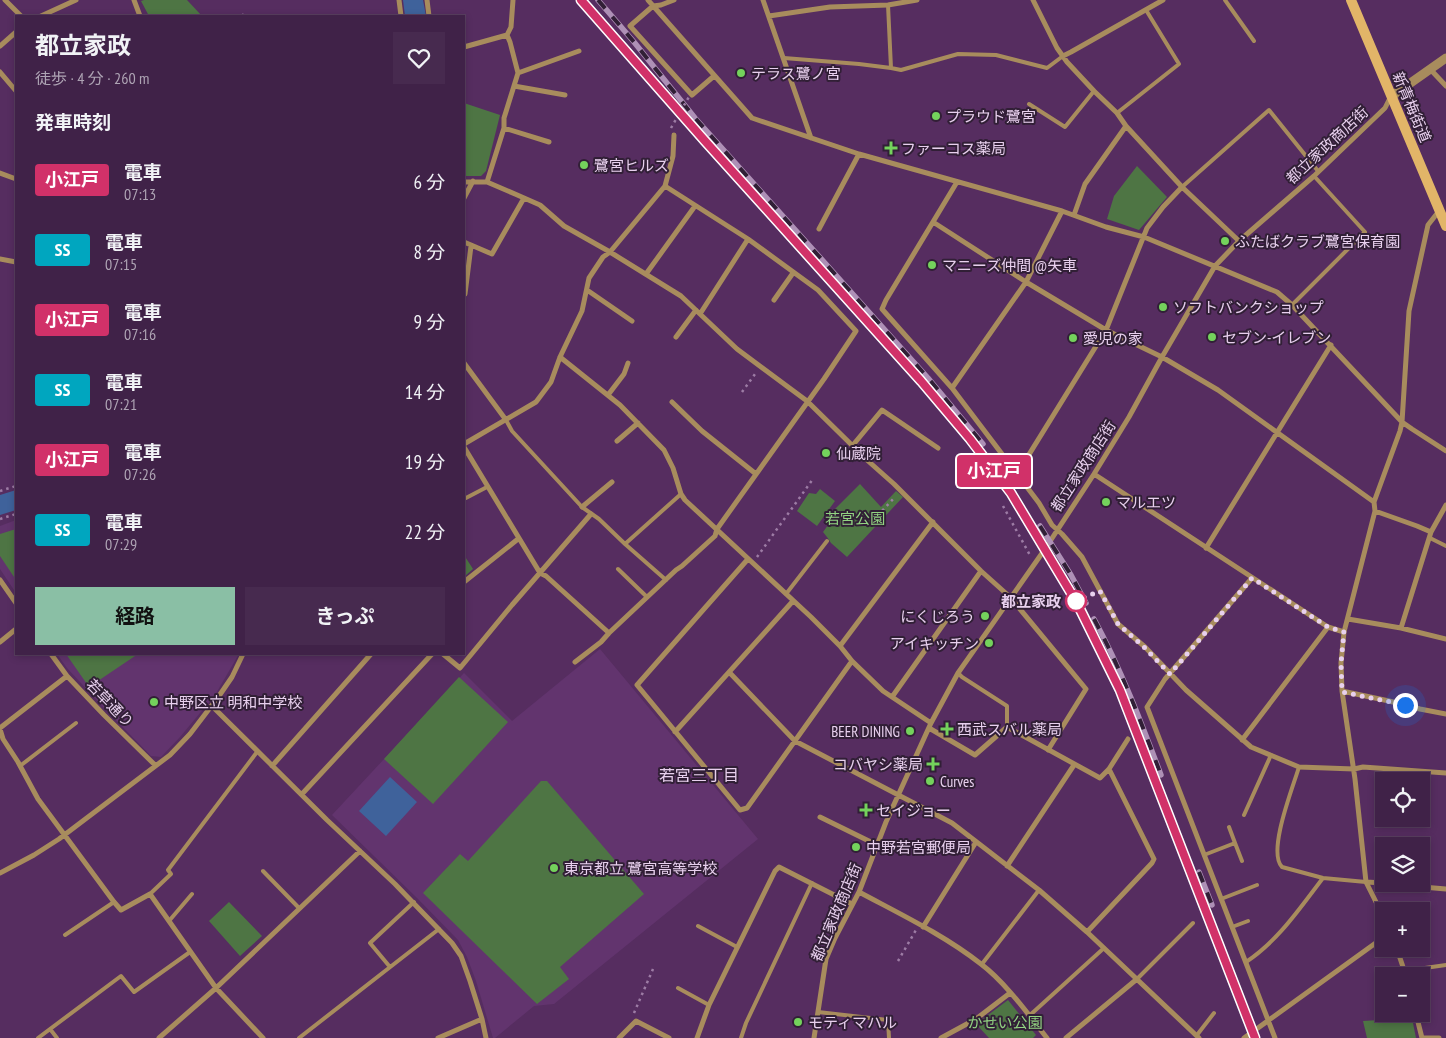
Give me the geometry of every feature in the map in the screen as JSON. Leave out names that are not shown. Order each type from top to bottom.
[{"type":"main road","name":"新青梅街道","points":[[1351,0],[1446,226]]},
{"type":"street","points":[[5,0],[20,15]]},
{"type":"street","points":[[43,15],[76,0]]},
{"type":"street","points":[[134,0],[140,15]]},
{"type":"street","points":[[399,0],[401,15]]},
{"type":"street","points":[[427,0],[429,15]]},
{"type":"street","points":[[487,182],[504,128],[504,118],[518,73],[507,35],[510,27],[513,0]]},
{"type":"street","points":[[648,0],[752,118],[859,154],[1062,211],[1106,227],[1144,237],[1277,292],[1292,305],[1402,422],[1446,451]]},
{"type":"street","points":[[674,0],[653,6],[630,26],[692,95],[714,76]]},
{"type":"street","points":[[763,0],[811,138]]},
{"type":"street","points":[[769,16],[830,7],[917,0]]},
{"type":"street","points":[[1033,0],[1057,48],[1067,62],[1117,113],[1126,126],[1182,187],[1239,241]]},
{"type":"street","points":[[1063,56],[1146,10],[1153,2],[1163,0]]},
{"type":"street","points":[[0,46],[15,33]]},
{"type":"street","points":[[465,47],[507,35]]},
{"type":"street","points":[[518,73],[579,51]]},
{"type":"street","points":[[1392,96],[1446,58]]},
{"type":"street","points":[[1430,69],[1446,86]]},
{"type":"street","points":[[0,72],[15,90]]},
{"type":"street","points":[[514,86],[565,95]]},
{"type":"street","name":"都立家政商店街","points":[[814,1038],[826,959],[859,892],[886,822],[930,726],[958,673],[1094,474],[1129,417],[1215,266],[1239,241],[1316,173],[1385,108],[1392,96]]},
{"type":"street","points":[[1074,215],[1085,184],[1126,126]]},
{"type":"street","points":[[504,128],[549,142]]},
{"type":"street","points":[[465,445],[536,402],[551,382],[560,357],[582,311],[589,278],[603,257],[610,252],[665,186],[673,156],[674,135]]},
{"type":"street","points":[[819,229],[859,154]]},
{"type":"street","points":[[0,173],[15,179]]},
{"type":"street","points":[[465,196],[473,181]]},
{"type":"street","points":[[465,182],[487,182],[540,206],[564,226],[672,290],[737,349],[807,401],[1010,596],[1086,689],[1048,750]]},
{"type":"street","points":[[957,182],[882,309],[952,388],[1039,503],[1052,525],[1083,559],[1118,624],[1144,647],[1186,690],[1251,747],[1299,766],[1446,772]]},
{"type":"street","points":[[575,662],[601,642],[647,597],[715,536],[717,529],[856,331],[818,290],[748,239],[665,186]]},
{"type":"street","points":[[1017,474],[1106,330],[1147,228],[1182,187]]},
{"type":"street","points":[[465,243],[492,254],[524,198]]},
{"type":"street","points":[[646,274],[695,206]]},
{"type":"street","points":[[952,388],[1026,282],[1062,211]]},
{"type":"street","points":[[1376,902],[1366,882],[1354,769],[1342,692],[1341,663],[1344,632],[1375,511],[1374,502],[1402,422],[1409,311],[1428,225],[1440,211]]},
{"type":"street","points":[[933,222],[1026,282],[1106,330],[1162,357],[1218,390],[1374,502]]},
{"type":"street","points":[[700,314],[748,239]]},
{"type":"street","points":[[465,294],[471,246]]},
{"type":"street","points":[[0,259],[15,262]]},
{"type":"street","points":[[774,300],[793,273]]},
{"type":"street","points":[[587,290],[632,321]]},
{"type":"street","points":[[676,337],[696,310]]},
{"type":"street","points":[[1206,548],[1331,346]]},
{"type":"street","points":[[560,357],[608,395],[664,450],[685,500],[811,617],[840,646],[852,662],[883,691],[930,726],[975,754],[1006,727],[1100,778],[1109,770],[1128,739]]},
{"type":"street","points":[[608,395],[624,374],[628,363]]},
{"type":"street","points":[[465,364],[506,420]]},
{"type":"street","points":[[672,402],[702,432],[756,474]]},
{"type":"street","points":[[853,445],[882,410],[938,448]]},
{"type":"street","points":[[617,442],[638,423]]},
{"type":"street","points":[[465,448],[540,573],[546,576],[609,633]]},
{"type":"street","points":[[1094,474],[1328,627],[1344,632]]},
{"type":"street","points":[[582,508],[612,482]]},
{"type":"street","points":[[1401,628],[1430,535],[1446,505]]},
{"type":"street","points":[[1375,511],[1417,526],[1430,535]]},
{"type":"street","points":[[444,655],[460,668],[591,514]]},
{"type":"street","points":[[840,646],[933,522]]},
{"type":"street","points":[[465,581],[518,539]]},
{"type":"street","points":[[750,561],[637,685],[740,810],[747,808],[852,662]]},
{"type":"street","points":[[892,697],[981,570]]},
{"type":"street","points":[[1252,578],[1170,674],[1147,707],[1275,1038]]},
{"type":"street","points":[[0,580],[15,602]]},
{"type":"street","points":[[675,732],[793,601]]},
{"type":"street","points":[[1348,619],[1401,628],[1446,639]]},
{"type":"street","points":[[1242,740],[1328,627]]},
{"type":"street","points":[[0,642],[15,630]]},
{"type":"street","name":"若草通り","points":[[52,655],[67,676],[155,766]]},
{"type":"street","points":[[0,873],[34,855],[64,835],[170,755],[212,706],[232,677],[243,655]]},
{"type":"street","points":[[272,766],[370,655]]},
{"type":"street","points":[[302,794],[431,655]]},
{"type":"street","points":[[729,672],[795,741],[952,823],[1039,890],[1087,932],[1198,1037]]},
{"type":"street","points":[[67,676],[0,728],[2,739],[20,766],[38,799],[114,902],[121,910],[150,894],[216,988],[263,1038]]},
{"type":"street","points":[[1342,692],[1446,714]]},
{"type":"street","points":[[212,706],[360,852],[414,902],[452,943],[461,956],[482,1019],[486,1038]]},
{"type":"street","points":[[1007,866],[1074,764]]},
{"type":"street","points":[[1087,932],[1154,859],[1109,770]]},
{"type":"street","points":[[820,817],[877,845]]},
{"type":"street","points":[[921,926],[976,842]]},
{"type":"street","points":[[159,1038],[216,988],[360,852]]},
{"type":"street","points":[[697,1038],[709,1005],[775,871],[779,867],[852,904]]},
{"type":"street","points":[[1366,882],[1375,882]]},
{"type":"street","points":[[1430,888],[1446,889]]},
{"type":"street","points":[[859,892],[956,946],[982,964],[1010,993],[1047,1038]]},
{"type":"street","points":[[1244,1038],[1375,943]]},
{"type":"street","points":[[1066,1038],[1137,979]]},
{"type":"street","points":[[940,1038],[951,1036],[1010,993]]},
{"type":"street","points":[[438,1038],[482,1019]]},
{"type":"street","points":[[619,1038],[636,1021],[668,1038]]},
{"type":"street","points":[[1418,1022],[1422,1038],[1439,1038]]},
{"type":"lane","points":[[1225,0],[1254,41]]},
{"type":"lane","points":[[887,3],[891,68]]},
{"type":"lane","points":[[1117,113],[1179,64],[1146,10]]},
{"type":"lane","points":[[784,58],[860,64],[901,70],[958,54],[996,55],[1047,68],[1063,56]]},
{"type":"lane","points":[[1029,104],[1066,127],[1094,91]]},
{"type":"lane","points":[[1182,187],[1269,110],[1316,173],[1365,232],[1292,305]]},
{"type":"lane","points":[[506,420],[512,431],[582,508],[598,519],[666,580]]},
{"type":"lane","points":[[465,498],[487,487]]},
{"type":"lane","points":[[625,544],[681,494]]},
{"type":"lane","points":[[1430,535],[1446,546]]},
{"type":"lane","points":[[786,594],[827,541]]},
{"type":"lane","points":[[618,569],[647,597]]},
{"type":"lane","points":[[958,673],[1007,706],[1006,727]]},
{"type":"lane","points":[[20,766],[76,723]]},
{"type":"lane","points":[[150,894],[170,874],[168,870],[257,752]]},
{"type":"lane","points":[[1244,815],[1271,755]]},
{"type":"lane","points":[[1299,766],[1277,842],[1276,855],[1278,864],[1282,868],[1323,878],[1366,882]]},
{"type":"lane","points":[[1229,827],[1242,861]]},
{"type":"lane","points":[[1204,855],[1235,843]]},
{"type":"lane","points":[[263,870],[299,908]]},
{"type":"lane","points":[[1246,962],[1258,954],[1278,935],[1323,878]]},
{"type":"lane","points":[[741,1038],[746,1023],[812,883]]},
{"type":"lane","points":[[1221,899],[1257,885]]},
{"type":"lane","points":[[982,964],[1039,890]]},
{"type":"lane","points":[[169,921],[192,894]]},
{"type":"lane","points":[[64,935],[114,902]]},
{"type":"lane","points":[[390,967],[370,943],[414,902]]},
{"type":"lane","points":[[1232,927],[1248,921]]},
{"type":"lane","points":[[1137,979],[1193,923]]},
{"type":"lane","points":[[698,926],[737,947]]},
{"type":"lane","points":[[299,1038],[439,929]]},
{"type":"lane","points":[[1029,1016],[1104,948]]},
{"type":"lane","points":[[38,1038],[121,976],[134,992],[190,952]]},
{"type":"lane","points":[[1430,969],[1446,965]]},
{"type":"lane","points":[[678,988],[709,1005]]},
{"type":"lane","points":[[818,1012],[888,1020],[889,1038]]},
{"type":"lane","points":[[1198,1037],[1214,1013]]},
{"type":"lane","points":[[50,1029],[57,1038]]},
{"type":"path","points":[[671,128],[690,95]]},
{"type":"path","points":[[742,392],[761,366]]},
{"type":"path","points":[[750,561],[814,479]]},
{"type":"path","points":[[0,491],[15,486]]},
{"type":"path","points":[[869,525],[901,491]]},
{"type":"path","points":[[1003,506],[1027,552],[1035,562]]},
{"type":"path","points":[[0,519],[15,514]]},
{"type":"path","points":[[898,962],[921,926]]},
{"type":"path","points":[[635,1022],[632,1017],[653,969]]},
{"type":"shaded area","points":[[15,520],[15,592],[0,569],[0,526]]},
{"type":"shaded area","name":"東京都立 鷺宮高等学校","points":[[600,649],[758,839],[554,1004],[534,1006],[493,1038],[476,981],[458,940],[332,815],[464,673],[512,721]]},
{"type":"shaded area","name":"中野区立 明和中学校","points":[[58,655],[238,655],[215,695],[161,757],[151,756],[67,668]]},
{"type":"green space","points":[[187,0],[201,15],[148,15],[141,1]]},
{"type":"green space","points":[[465,103],[500,115],[486,171],[481,176],[465,176]]},
{"type":"green space","points":[[1137,166],[1167,197],[1139,230],[1107,219],[1114,196]]},
{"type":"green space","name":"若宮公園","points":[[860,484],[881,507],[896,491],[903,497],[847,557],[831,543],[823,532],[834,517],[831,513]]},
{"type":"green space","points":[[820,489],[835,501],[817,526],[797,511],[809,493],[816,494]]},
{"type":"green space","points":[[15,529],[15,578],[0,556],[0,534]]},
{"type":"green space","points":[[465,557],[473,569],[465,576]]},
{"type":"green space","points":[[67,655],[137,655],[89,687]]},
{"type":"green space","points":[[459,677],[508,722],[433,804],[384,759]]},
{"type":"green space","points":[[541,781],[547,781],[644,894],[560,967],[569,979],[537,1004],[423,893],[460,854],[468,861]]},
{"type":"green space","points":[[229,902],[262,936],[240,956],[209,921]]},
{"type":"green space","name":"かせい公園","points":[[1008,1000],[1036,1035],[1033,1038],[989,1038],[976,1024]]},
{"type":"green space","points":[[1363,1021],[1413,1022],[1416,1038],[1367,1038]]},
{"type":"water","points":[[403,0],[423,0],[426,15],[405,15]]},
{"type":"water","points":[[15,490],[15,510],[0,515],[0,495]]},
{"type":"water","points":[[390,777],[417,802],[386,836],[359,811]]},
{"type":"railway","points":[[581,0],[921,381],[970,439],[1011,493],[1077,603],[1120,690],[1255,1038]]},
{"type":"railway","points":[[598,0],[695,118],[928,378],[983,444]]},
{"type":"railway","points":[[1040,526],[1086,603]]},
{"type":"railway","points":[[1094,619],[1122,676],[1161,775]]},
{"type":"railway","points":[[1199,872],[1212,905]]},
{"type":"train","name":"小江戸","points":[[581,0],[921,381],[970,439],[1011,493],[1090,626],[1120,690],[1255,1038]]},
{"type":"place","name":"テラス鷺ノ宮","points":[[741,73]]},
{"type":"place","name":"プラウド鷺宮","points":[[936,116]]},
{"type":"place","name":"ファーコス薬局","points":[[891,148]]},
{"type":"place","name":"鷺宮ヒルズ","points":[[584,165]]},
{"type":"place","name":"ふたばクラブ鷺宮保育園","points":[[1225,241]]},
{"type":"place","name":"マニーズ仲間 @矢車","points":[[932,265]]},
{"type":"place","name":"ソフトバンクショップ","points":[[1163,307]]},
{"type":"place","name":"セブン-イレブン","points":[[1212,337]]},
{"type":"place","name":"愛児の家","points":[[1073,338]]},
{"type":"place","name":"仙蔵院","points":[[826,453]]},
{"type":"place","name":"マルエツ","points":[[1106,502]]},
{"type":"place","name":"都立家政","points":[[1076,601]]},
{"type":"place","name":"にくじろう","points":[[985,616]]},
{"type":"place","name":"アイキッチン","points":[[989,643]]},
{"type":"place","name":"中野区立 明和中学校","points":[[154,702]]},
{"type":"place","name":"西武スバル薬局","points":[[947,729]]},
{"type":"place","name":"BEER DINING","points":[[910,731]]},
{"type":"place","name":"コバヤシ薬局","points":[[933,764]]},
{"type":"place","name":"Curves","points":[[930,781]]},
{"type":"place","name":"セイジョー","points":[[866,810]]},
{"type":"place","name":"中野若宮郵便局","points":[[856,847]]},
{"type":"place","name":"東京都立 鷺宮高等学校","points":[[554,868]]},
{"type":"place","name":"モティマハル","points":[[798,1022]]},
{"type":"district","name":"若宮三丁目","points":[[699,775]]},
{"type":"route","points":[[1076,601],[1100,591],[1118,624],[1170,674],[1252,578],[1328,627],[1344,632],[1341,663],[1342,692],[1405,705]]}]
